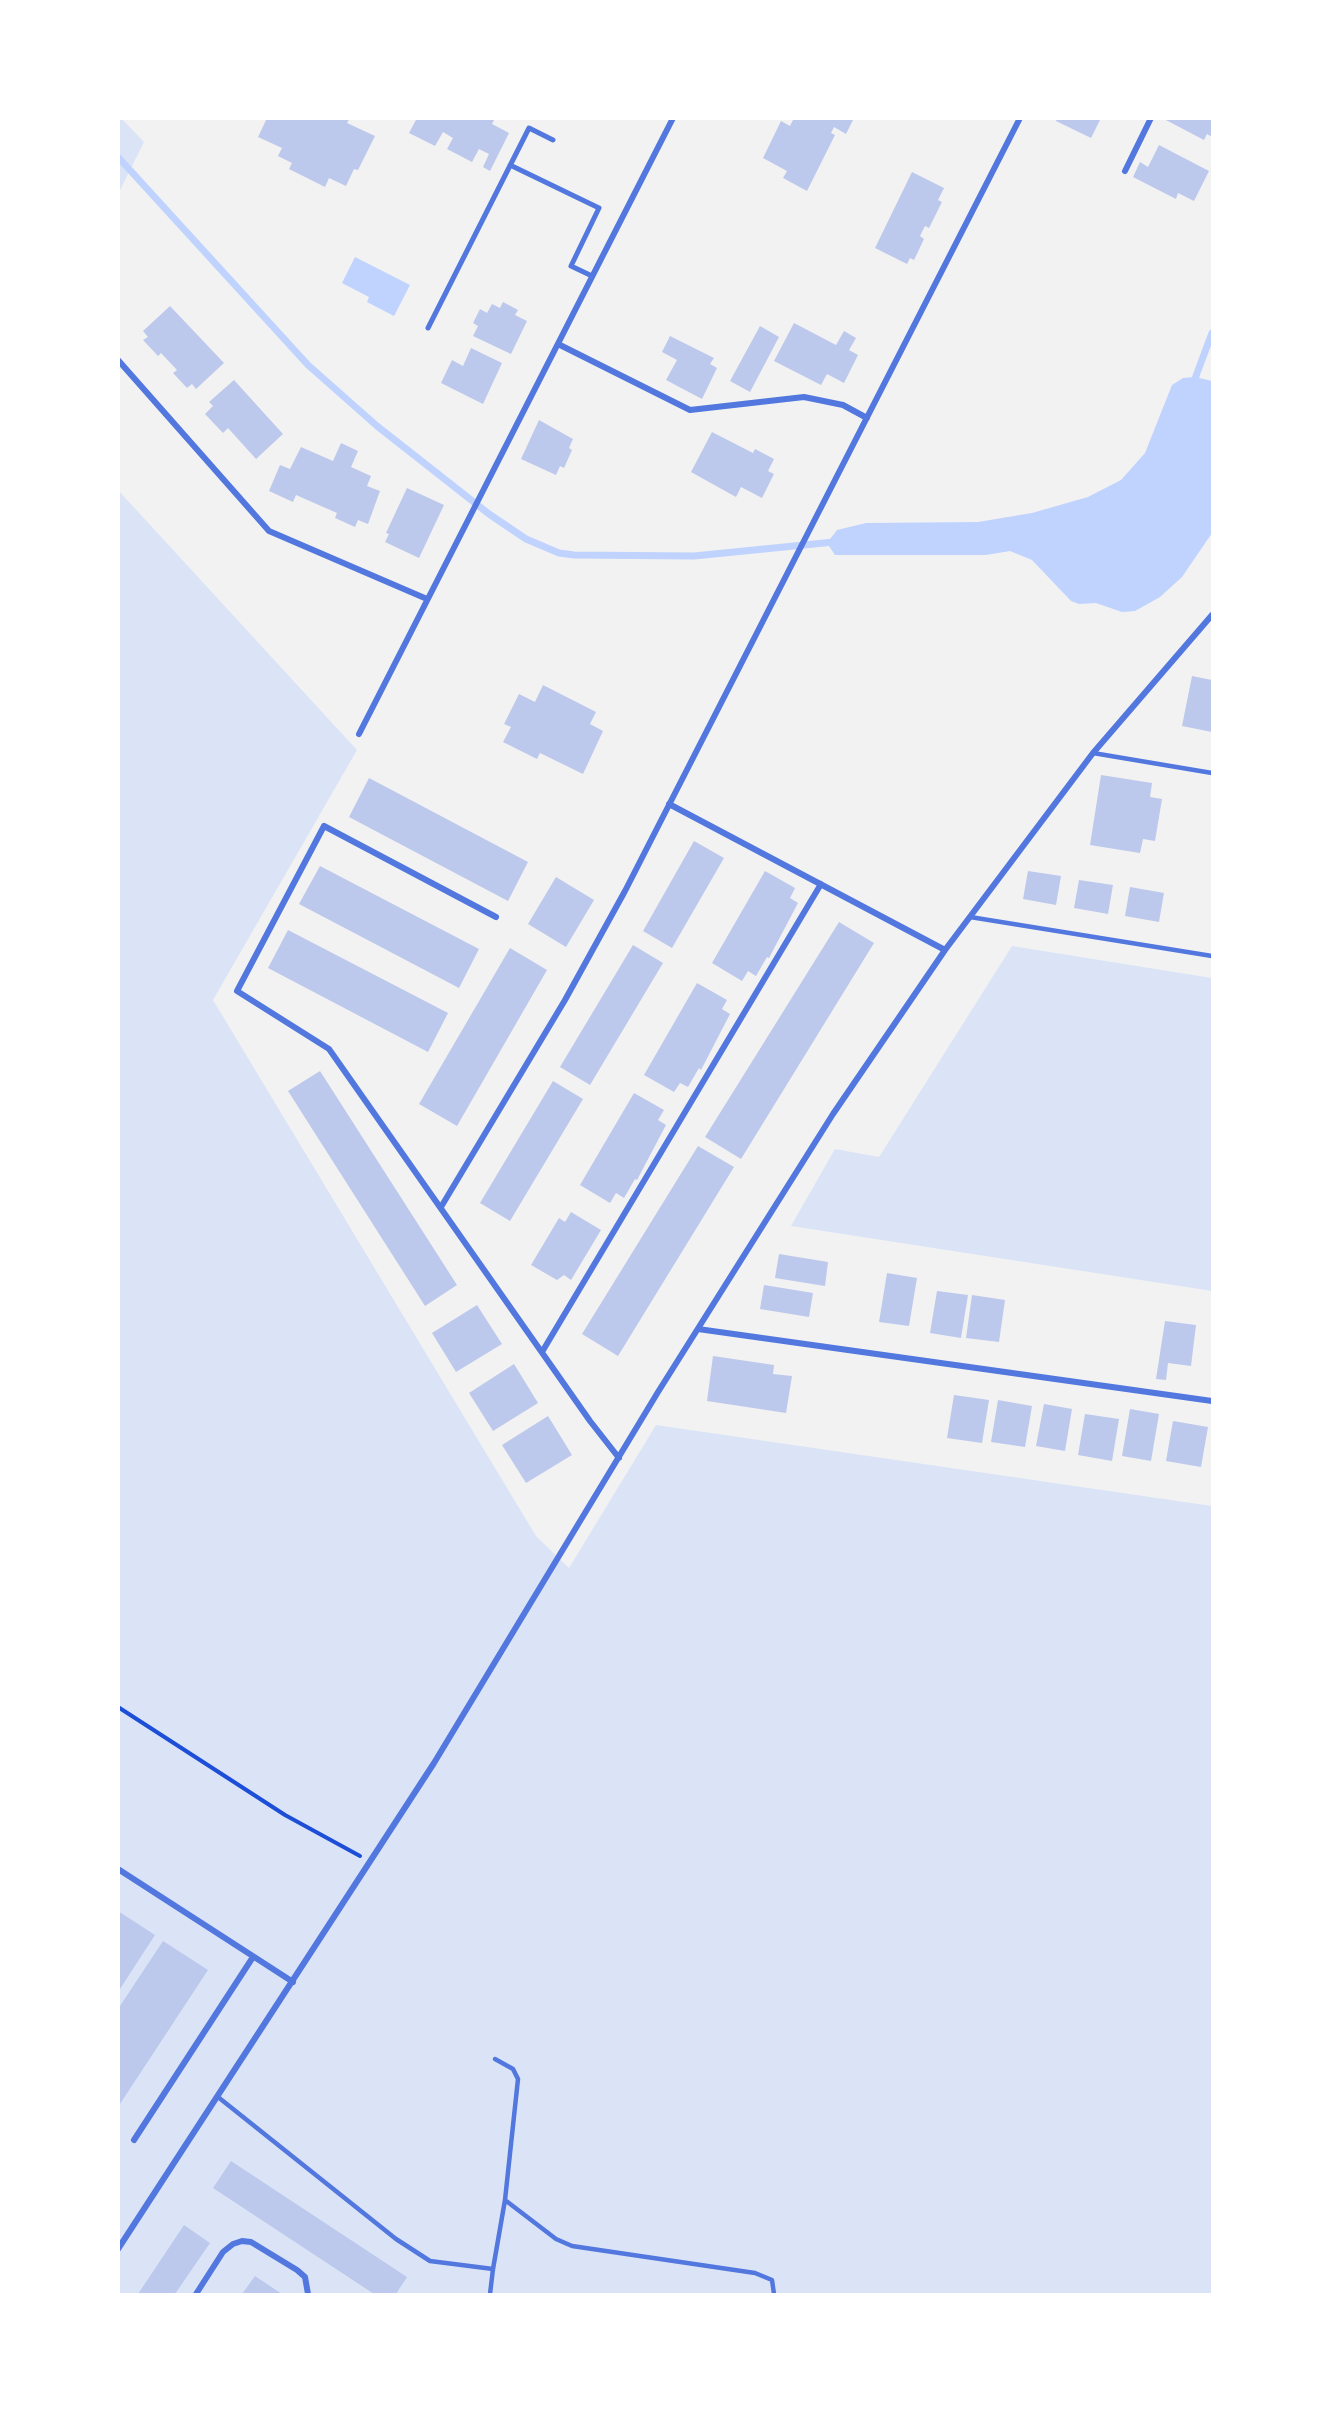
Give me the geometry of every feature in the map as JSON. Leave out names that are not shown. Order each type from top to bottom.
[{"type":"street","points":[[359,734],[673,118]]},
{"type":"street","points":[[441,1207],[566,1000],[669,804],[1020,118]]},
{"type":"street","points":[[1125,171],[1151,118]]},
{"type":"street","points":[[428,328],[529,128],[553,140]]},
{"type":"street","points":[[510,165],[599,208],[571,266],[592,276]]},
{"type":"street","points":[[558,344],[690,410],[804,397],[828,401],[867,418]]},
{"type":"street","points":[[118,360],[268,531],[427,599]]},
{"type":"street","points":[[118,2249],[371,1862],[698,1329],[833,1114],[945,950],[1093,753],[1212,615]]},
{"type":"street","points":[[669,804],[945,950]]},
{"type":"street","points":[[496,917],[324,826],[237,991],[329,1049],[619,1458]]},
{"type":"street","points":[[542,1352],[821,884]]},
{"type":"street","points":[[698,1329],[1212,1401]]},
{"type":"street","points":[[118,1869],[293,1982]]},
{"type":"street","points":[[134,2140],[253,1957]]},
{"type":"street","points":[[196,2295],[223,2252],[233,2244],[242,2241],[250,2242],[297,2270],[305,2277],[308,2295]]},
{"type":"lane","points":[[1093,753],[1212,773]]},
{"type":"lane","points":[[970,917],[1212,956]]},
{"type":"lane","points":[[490,2295],[505,2200],[518,2079],[513,2069],[495,2060]]},
{"type":"lane","points":[[218,2097],[413,2252],[430,2261],[494,2269]]},
{"type":"lane","points":[[505,2200],[556,2239],[572,2247],[755,2273],[772,2280],[774,2295]]},
{"type":"path","points":[[118,1707],[285,1815],[371,1862]]},
{"type":"shaded area","points":[[119,118],[144,142],[119,192]]},
{"type":"shaded area","points":[[118,490],[357,750],[213,1000],[536,1536],[569,1568],[656,1425],[1212,1506],[1212,2294],[119,2294]]},
{"type":"shaded area","points":[[1012,946],[1212,978],[1212,1291],[791,1226],[835,1149],[879,1157]]},
{"type":"water","points":[[355,257],[410,285],[394,316],[367,302],[369,297],[342,283]]},
{"type":"water","points":[[1195,377],[1212,381],[1212,533],[1182,577],[1160,597],[1135,611],[1122,612],[1096,603],[1079,604],[1071,601],[1032,560],[1010,551],[986,555],[835,555],[827,543],[837,530],[866,523],[978,522],[1032,513],[1088,497],[1121,480],[1145,453],[1172,385],[1183,378]]},
{"type":"building","points":[[267,118],[350,118],[347,123],[375,136],[358,170],[354,169],[346,186],[329,178],[325,187],[289,169],[292,163],[278,156],[282,148],[258,137]]},
{"type":"building","points":[[417,118],[495,118],[492,124],[509,133],[490,171],[483,167],[489,154],[479,149],[472,162],[447,149],[453,138],[443,132],[435,146],[409,133]]},
{"type":"building","points":[[794,118],[854,118],[846,134],[834,127],[831,133],[835,135],[807,191],[783,178],[787,171],[763,158],[781,121],[790,126]]},
{"type":"building","points":[[1057,118],[1101,118],[1091,138],[1056,121]]},
{"type":"building","points":[[1162,118],[1212,118],[1212,137],[1207,134],[1204,140]]},
{"type":"building","points":[[1159,145],[1209,171],[1194,201],[1178,193],[1176,199],[1133,177],[1140,162],[1148,167]]},
{"type":"building","points":[[912,172],[944,188],[938,200],[942,202],[929,228],[925,226],[920,236],[924,239],[914,260],[910,258],[907,264],[875,248]]},
{"type":"building","points":[[503,302],[518,310],[515,315],[527,321],[511,354],[473,336],[478,326],[473,323],[480,309],[487,313],[492,304],[500,308]]},
{"type":"building","points":[[170,306],[224,363],[196,389],[192,384],[187,388],[173,373],[177,370],[161,353],[158,356],[143,340],[148,337],[143,331]]},
{"type":"building","points":[[794,323],[836,345],[844,331],[856,338],[849,350],[858,355],[844,383],[827,374],[821,385],[774,361]]},
{"type":"building","points":[[760,326],[779,337],[750,392],[730,381]]},
{"type":"building","points":[[670,336],[714,358],[710,364],[717,368],[702,399],[666,380],[677,360],[662,352]]},
{"type":"building","points":[[471,348],[502,363],[483,404],[441,383],[452,360],[463,366]]},
{"type":"building","points":[[234,380],[283,434],[256,459],[228,428],[223,433],[205,414],[213,406],[209,402]]},
{"type":"building","points":[[539,420],[573,439],[569,448],[572,450],[564,468],[560,466],[556,475],[521,459]]},
{"type":"building","points":[[712,432],[753,453],[755,449],[774,459],[768,471],[774,474],[762,498],[741,487],[736,497],[691,472]]},
{"type":"building","points":[[341,443],[358,451],[351,467],[371,476],[367,486],[380,491],[368,524],[358,520],[355,527],[335,518],[337,513],[296,495],[293,502],[269,491],[280,465],[290,469],[301,447],[333,461]]},
{"type":"building","points":[[407,488],[444,505],[419,558],[385,542],[389,534],[386,533]]},
{"type":"building","points":[[1192,676],[1212,680],[1212,732],[1182,726]]},
{"type":"building","points":[[543,685],[596,712],[590,724],[603,731],[583,774],[540,753],[537,759],[503,742],[511,727],[504,724],[519,694],[535,702]]},
{"type":"building","points":[[1101,775],[1152,783],[1150,797],[1162,799],[1155,841],[1143,839],[1140,853],[1090,845]]},
{"type":"building","points":[[369,778],[528,862],[508,901],[349,817]]},
{"type":"building","points":[[694,841],[724,858],[672,948],[643,931]]},
{"type":"building","points":[[320,866],[479,949],[459,988],[299,904]]},
{"type":"building","points":[[765,871],[795,888],[790,898],[798,903],[769,958],[767,957],[756,976],[748,971],[742,981],[712,963]]},
{"type":"building","points":[[1028,871],[1061,876],[1056,905],[1023,899]]},
{"type":"building","points":[[556,877],[594,900],[566,947],[528,924]]},
{"type":"building","points":[[1079,880],[1113,885],[1108,914],[1074,908]]},
{"type":"building","points":[[1130,887],[1164,893],[1159,922],[1125,916]]},
{"type":"building","points":[[839,922],[874,943],[741,1159],[705,1137]]},
{"type":"building","points":[[288,930],[448,1013],[428,1052],[268,968]]},
{"type":"building","points":[[633,945],[663,963],[590,1085],[560,1067]]},
{"type":"building","points":[[510,948],[547,970],[457,1126],[419,1104]]},
{"type":"building","points":[[697,983],[727,1000],[722,1009],[730,1014],[701,1070],[699,1068],[688,1087],[680,1083],[674,1092],[644,1075]]},
{"type":"building","points":[[320,1071],[457,1285],[425,1306],[288,1091]]},
{"type":"building","points":[[553,1081],[583,1099],[510,1221],[480,1203]]},
{"type":"building","points":[[634,1093],[664,1110],[658,1120],[666,1125],[637,1180],[635,1179],[624,1198],[616,1193],[610,1203],[580,1185]]},
{"type":"building","points":[[698,1146],[734,1167],[618,1356],[582,1334]]},
{"type":"building","points":[[571,1212],[601,1230],[571,1280],[564,1275],[557,1280],[531,1265],[559,1218],[565,1222]]},
{"type":"building","points":[[779,1254],[828,1262],[825,1286],[775,1278]]},
{"type":"building","points":[[887,1273],[917,1278],[909,1326],[879,1322]]},
{"type":"building","points":[[764,1285],[813,1293],[809,1317],[760,1309]]},
{"type":"building","points":[[937,1291],[968,1295],[961,1338],[930,1333]]},
{"type":"building","points":[[972,1295],[1005,1300],[999,1342],[966,1338]]},
{"type":"building","points":[[477,1305],[502,1344],[456,1372],[432,1333]]},
{"type":"building","points":[[1165,1321],[1196,1325],[1191,1366],[1168,1363],[1166,1380],[1156,1379]]},
{"type":"building","points":[[713,1356],[774,1365],[773,1374],[792,1376],[786,1413],[707,1401]]},
{"type":"building","points":[[514,1364],[538,1403],[493,1431],[469,1393]]},
{"type":"building","points":[[954,1395],[989,1400],[982,1443],[947,1438]]},
{"type":"building","points":[[998,1400],[1032,1406],[1025,1447],[991,1442]]},
{"type":"building","points":[[1044,1404],[1072,1409],[1065,1451],[1036,1446]]},
{"type":"building","points":[[1130,1409],[1159,1414],[1151,1461],[1122,1456]]},
{"type":"building","points":[[1085,1414],[1119,1419],[1112,1461],[1078,1455]]},
{"type":"building","points":[[548,1416],[572,1455],[526,1483],[502,1445]]},
{"type":"building","points":[[1173,1421],[1208,1427],[1201,1467],[1166,1461]]},
{"type":"building","points":[[118,1911],[155,1935],[118,1992]]},
{"type":"building","points":[[163,1941],[208,1970],[118,2107],[118,2009]]},
{"type":"building","points":[[231,2161],[407,2277],[396,2294],[374,2294],[213,2188]]},
{"type":"building","points":[[184,2225],[210,2243],[175,2294],[138,2294]]},
{"type":"building","points":[[255,2276],[282,2294],[242,2294]]},
{"type":"waterway","points":[[118,157],[308,365],[377,426],[489,514],[526,539],[559,553],[574,555],[694,556],[834,542]]},
{"type":"waterway","points":[[1193,384],[1212,333]]}]
